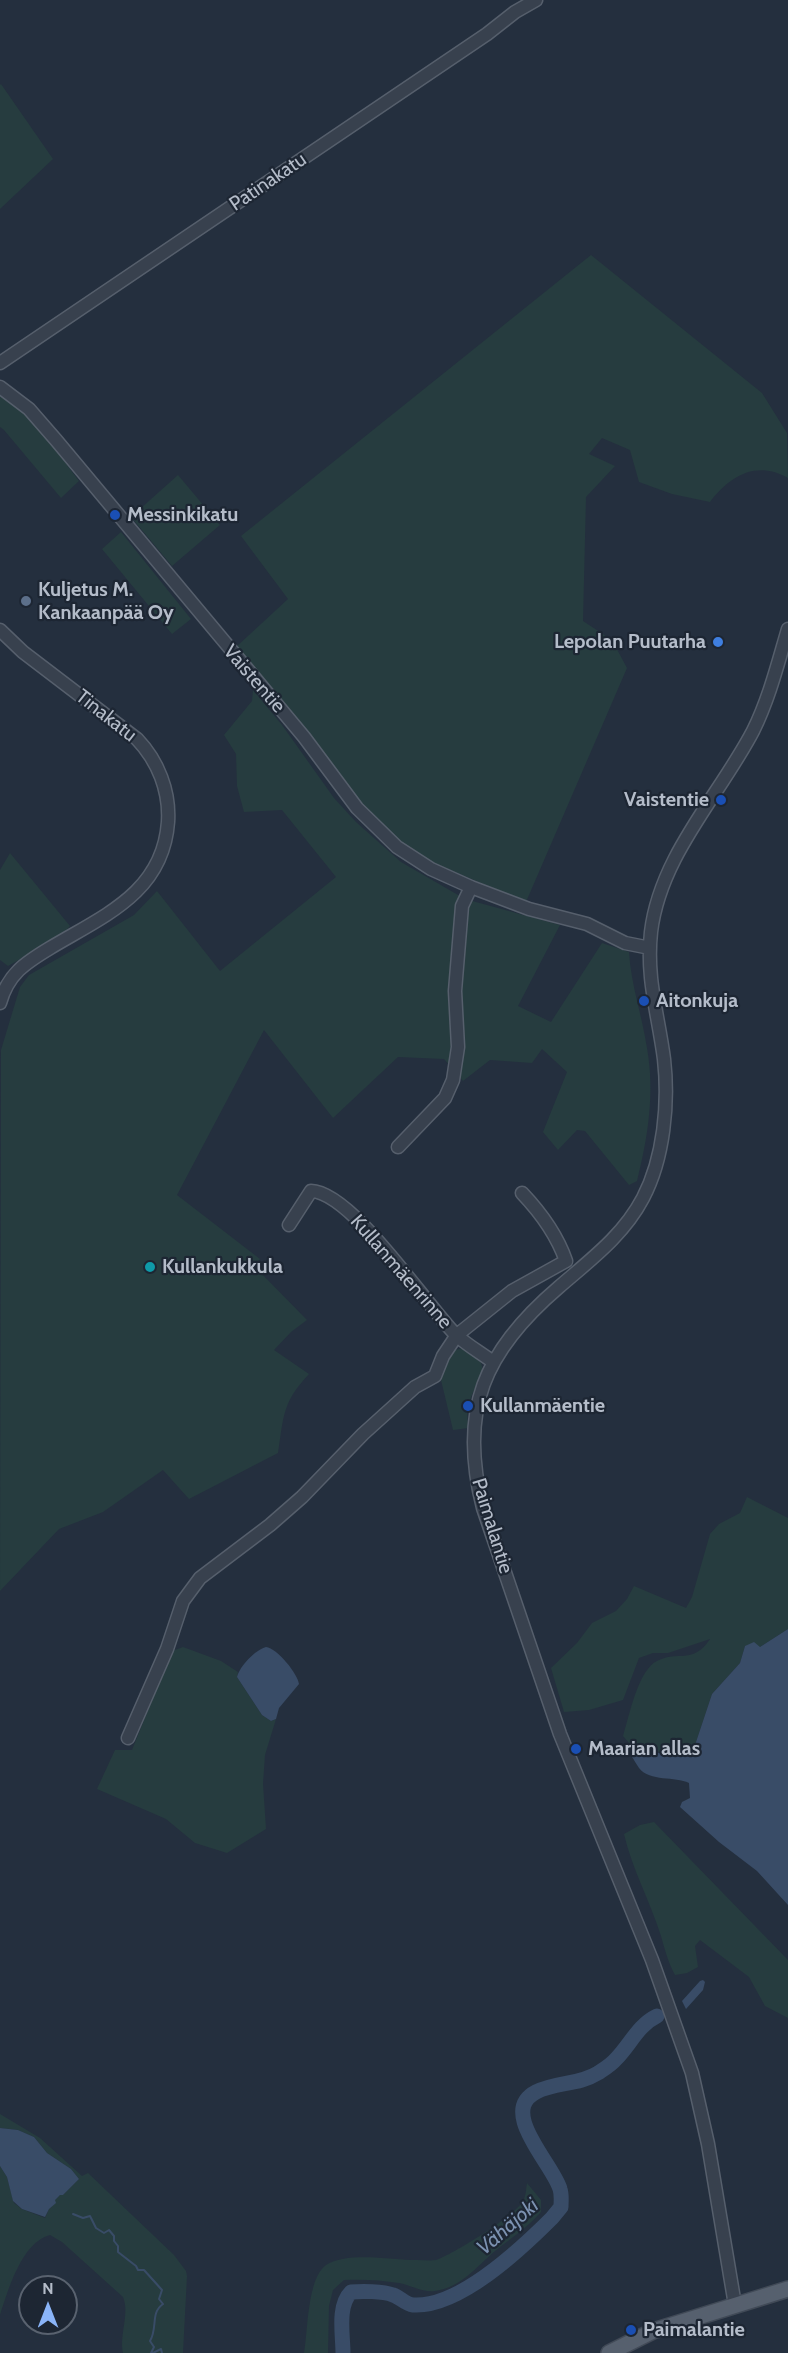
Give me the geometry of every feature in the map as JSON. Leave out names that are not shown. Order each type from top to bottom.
[{"type":"main road","points":[[609,2353],[653,2331],[788,2289]]},
{"type":"street","name":"Patinakatu","points":[[0,363],[468,48],[514,12],[536,0]]},
{"type":"street","name":"Vaistentie","points":[[0,387],[29,409],[56,440],[229,650],[304,737],[330,775],[375,828],[397,847],[431,870],[471,886],[529,909],[587,924],[626,943],[650,948]]},
{"type":"street","name":"Paimalantie","points":[[735,2305],[710,2155],[692,2073],[656,1970],[560,1734],[480,1500],[474,1462],[474,1424],[481,1388],[493,1362],[519,1324],[619,1233],[636,1211],[650,1183],[661,1136],[665,1090],[663,1058],[651,993],[650,948],[653,921],[662,888],[682,848],[752,732],[768,694],[788,629]]},
{"type":"street","name":"Tinakatu","points":[[0,630],[23,652],[137,739],[158,768],[168,816],[162,852],[152,873],[138,891],[120,906],[5,976],[0,1003]]},
{"type":"street","points":[[398,1147],[445,1098],[453,1080],[458,1047],[455,991],[462,906],[471,886]]},
{"type":"street","name":"Kullanmäenrinne","points":[[289,1225],[311,1191],[317,1191],[330,1197],[362,1224],[457,1335],[493,1362]]},
{"type":"street","points":[[128,1738],[166,1649],[183,1601],[200,1578],[270,1525],[302,1497],[363,1434],[415,1387],[435,1376],[443,1356],[457,1335],[512,1291],[566,1260],[560,1243],[546,1221],[522,1193]]},
{"type":"green space","points":[[0,85],[53,159],[0,209]]},
{"type":"green space","points":[[591,255],[762,393],[787,433],[788,478],[765,470],[744,474],[726,485],[710,502],[672,494],[639,482],[630,450],[602,438],[589,454],[615,466],[586,497],[583,621],[612,640],[627,668],[526,902],[424,859],[382,827],[348,789],[235,648],[288,599],[241,536]]},
{"type":"green space","points":[[0,392],[34,421],[79,481],[61,498],[0,427]]},
{"type":"green space","points":[[178,475],[220,525],[172,566],[131,517]]},
{"type":"green space","points":[[121,532],[191,619],[172,634],[102,549]]},
{"type":"green space","points":[[253,690],[282,725],[334,798],[356,822],[401,862],[465,899],[560,925],[518,1006],[551,1022],[602,943],[629,952],[647,1048],[650,1082],[647,1131],[637,1181],[629,1185],[585,1131],[577,1130],[558,1150],[543,1132],[567,1072],[542,1049],[532,1063],[490,1060],[463,1081],[444,1059],[398,1057],[333,1118],[264,1030],[177,1195],[260,1259],[254,1266],[307,1320],[291,1332],[274,1350],[309,1374],[289,1402],[283,1419],[278,1453],[189,1499],[163,1470],[103,1512],[59,1529],[0,1591],[1,1050],[20,987],[29,975],[134,915],[157,891],[220,971],[336,877],[282,810],[244,812],[237,786],[236,754],[224,735],[252,701]]},
{"type":"green space","points":[[10,853],[70,926],[60,937],[8,966],[0,960],[0,870]]},
{"type":"green space","points":[[463,1348],[480,1361],[482,1373],[468,1407],[468,1428],[453,1430],[441,1380],[442,1369],[452,1351]]},
{"type":"green space","points":[[747,1497],[788,1518],[788,1629],[760,1647],[745,1646],[740,1663],[712,1694],[693,1751],[679,1755],[634,1749],[623,1736],[639,1684],[650,1666],[665,1658],[698,1652],[710,1639],[668,1653],[653,1653],[639,1658],[623,1700],[589,1710],[564,1712],[551,1668],[577,1643],[592,1623],[616,1611],[627,1599],[634,1586],[686,1608],[692,1597],[710,1534],[719,1524],[740,1513]]},
{"type":"green space","points":[[183,1647],[221,1661],[238,1672],[237,1677],[262,1715],[271,1721],[276,1719],[265,1755],[263,1784],[266,1829],[227,1853],[195,1843],[166,1819],[97,1789],[115,1750],[132,1750],[172,1651]]},
{"type":"green space","points":[[654,1822],[788,1960],[788,2018],[765,2006],[749,1977],[700,1940],[695,1946],[698,1967],[687,1973],[675,1975],[624,1834],[640,1825]]},
{"type":"green space","points":[[0,2114],[40,2138],[82,2176],[88,2173],[174,2255],[187,2276],[183,2353],[123,2353],[125,2304],[123,2297],[62,2242],[50,2235],[40,2239],[24,2257],[12,2281],[0,2315],[0,2166],[7,2177],[14,2203],[22,2209],[45,2218],[55,2203],[54,2200],[63,2195],[79,2179],[71,2169],[47,2153],[34,2137],[18,2130],[0,2128]]},
{"type":"green space","points":[[527,2183],[541,2200],[541,2212],[468,2276],[445,2289],[435,2291],[392,2282],[344,2280],[333,2290],[329,2306],[328,2353],[304,2353],[309,2306],[315,2281],[326,2265],[346,2258],[358,2257],[436,2260],[444,2257],[497,2225],[518,2207],[523,2201]]},
{"type":"water","name":"Maarian allas","points":[[788,1629],[788,1905],[757,1871],[719,1842],[680,1807],[682,1802],[690,1798],[689,1783],[649,1775],[639,1768],[631,1756],[634,1749],[673,1755],[693,1751],[712,1694],[740,1663],[745,1646],[754,1642],[760,1647]]},
{"type":"water","points":[[266,1647],[271,1648],[286,1662],[299,1684],[279,1708],[276,1719],[271,1721],[262,1715],[237,1677],[248,1659]]},
{"type":"water","points":[[703,1980],[705,1982],[703,1990],[686,2009],[682,2001]]},
{"type":"water","points":[[0,2128],[18,2130],[34,2137],[47,2153],[71,2169],[79,2179],[55,2200],[56,2203],[45,2217],[22,2209],[13,2201],[7,2177],[0,2166]]},
{"type":"waterway","name":"Vähäjoki","points":[[343,2353],[342,2313],[351,2292],[389,2294],[413,2305],[431,2303],[450,2297],[469,2287],[507,2260],[552,2218],[561,2207],[561,2191],[525,2125],[523,2112],[526,2101],[543,2089],[583,2080],[598,2073],[614,2061],[639,2030],[657,2016]]},
{"type":"waterway","points":[[73,2214],[83,2218],[90,2216],[96,2228],[104,2233],[109,2230],[114,2236],[118,2252],[138,2270],[144,2270],[162,2290],[159,2299],[163,2304],[155,2316],[154,2331],[150,2341],[154,2347],[151,2353]]},
{"type":"waterway","points":[[153,2353],[161,2349],[162,2353]]},
{"type":"place","name":"Messinkikatu","points":[[115,515]]},
{"type":"place","name":"Kuljetus M. Kankaanpää Oy","points":[[26,601]]},
{"type":"place","name":"Lepolan Puutarha","points":[[718,642]]},
{"type":"place","name":"Vaistentie","points":[[721,800]]},
{"type":"place","name":"Aitonkuja","points":[[644,1001]]},
{"type":"place","name":"Kullankukkula","points":[[150,1267]]},
{"type":"place","name":"Kullanmäentie","points":[[468,1406]]},
{"type":"place","name":"Maarian allas","points":[[576,1749]]},
{"type":"place","name":"Paimalantie","points":[[631,2330]]}]
